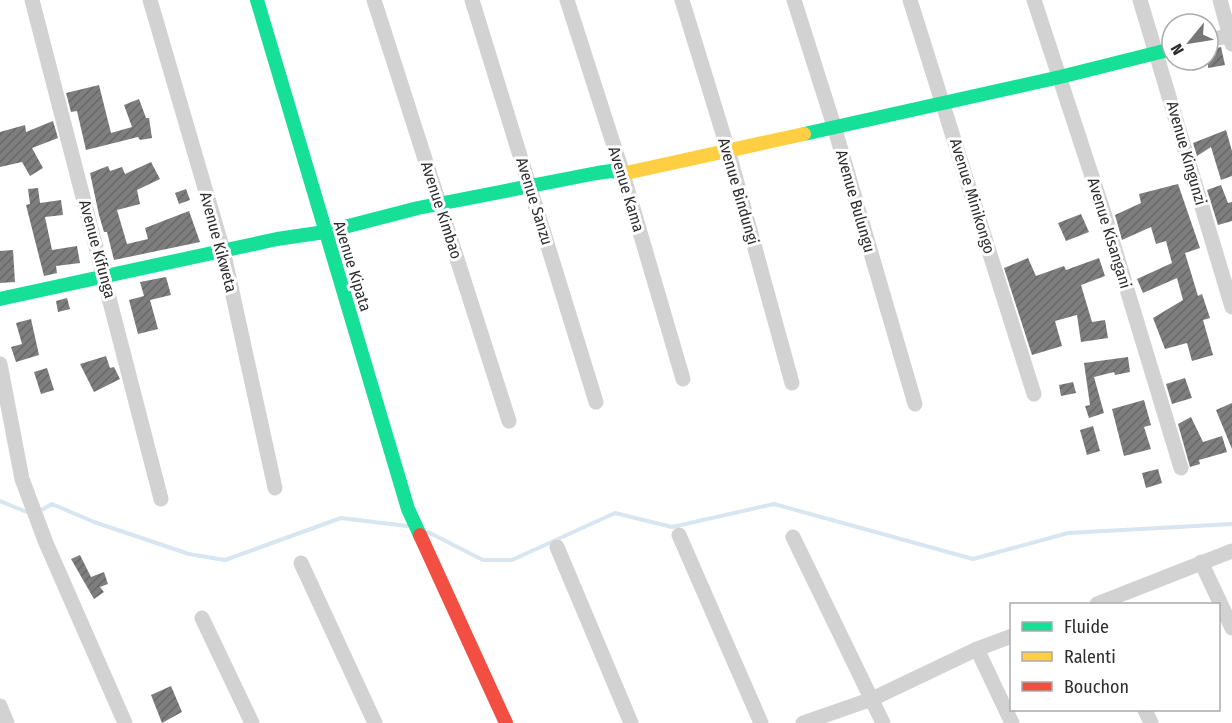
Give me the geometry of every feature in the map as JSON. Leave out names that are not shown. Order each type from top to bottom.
[{"type":"street","name":"Avenue Kifunga","points":[[32,0],[106,276],[161,499]]},
{"type":"street","name":"Avenue Kikweta","points":[[150,0],[223,250],[275,488]]},
{"type":"street","name":"Avenue Kipata","points":[[257,0],[408,509],[506,723]]},
{"type":"street","name":"Avenue Kimbao","points":[[374,0],[509,421]]},
{"type":"street","name":"Avenue Sanzu","points":[[472,0],[596,402]]},
{"type":"street","name":"Avenue Kama","points":[[567,0],[623,174],[683,379]]},
{"type":"street","name":"Avenue Bindungi","points":[[682,0],[728,150],[792,383]]},
{"type":"street","name":"Avenue Bulungu","points":[[794,0],[834,126],[915,404]]},
{"type":"street","name":"Avenue Minikongo","points":[[910,0],[1034,394]]},
{"type":"street","name":"Avenue Kisangani","points":[[1034,0],[1181,468]]},
{"type":"street","name":"Avenue Kingunzi","points":[[1140,0],[1160,41]]},
{"type":"street","points":[[1220,0],[1231,38]]},
{"type":"street","points":[[0,299],[223,250],[325,232],[597,173],[612,171],[623,174],[1060,77],[1160,52]]},
{"type":"street","name":"Avenue Kingunzi","points":[[1170,72],[1232,307]]},
{"type":"street","points":[[0,364],[22,479],[125,723]]},
{"type":"street","points":[[679,535],[760,723]]},
{"type":"street","points":[[793,537],[883,723]]},
{"type":"street","points":[[557,547],[631,723]]},
{"type":"street","points":[[1099,603],[1232,551]]},
{"type":"street","points":[[1201,562],[1232,628]]},
{"type":"street","points":[[301,563],[375,723]]},
{"type":"street","points":[[202,618],[252,723]]},
{"type":"street","points":[[803,723],[872,699],[977,649],[1010,636]]},
{"type":"street","points":[[977,649],[1012,723]]},
{"type":"street","points":[[0,706],[7,723]]},
{"type":"building","points":[[1220,47],[1225,65],[1220,66]]},
{"type":"building","points":[[99,85],[111,133],[132,127],[124,105],[139,99],[146,118],[149,118],[152,138],[140,140],[138,137],[86,150],[77,111],[71,112],[66,93]]},
{"type":"building","points":[[53,121],[58,138],[32,148],[43,168],[30,176],[22,162],[0,167],[0,132],[25,125],[26,132]]},
{"type":"building","points":[[1226,130],[1232,151],[1232,176],[1221,180],[1211,147],[1197,156],[1193,143]]},
{"type":"building","points":[[151,162],[160,179],[137,190],[140,204],[117,210],[127,244],[148,239],[145,228],[189,211],[200,242],[114,260],[107,232],[104,232],[99,215],[90,173],[108,166],[110,171],[122,167],[125,174]]},
{"type":"building","points":[[1178,184],[1200,248],[1185,253],[1198,296],[1202,294],[1210,318],[1203,320],[1213,355],[1192,361],[1187,343],[1165,349],[1153,318],[1183,300],[1177,278],[1143,293],[1137,279],[1172,263],[1166,241],[1156,244],[1151,227],[1122,240],[1115,215],[1141,203],[1139,194]]},
{"type":"building","points":[[1221,185],[1228,203],[1232,202],[1232,221],[1218,225],[1207,190]]},
{"type":"building","points":[[38,188],[40,203],[61,200],[63,215],[45,217],[52,250],[77,246],[80,263],[56,266],[57,273],[44,276],[26,205],[30,204],[28,189]]},
{"type":"building","points":[[186,189],[190,200],[179,204],[175,193]]},
{"type":"building","points":[[1081,214],[1089,232],[1066,241],[1058,223]]},
{"type":"building","points":[[13,250],[15,282],[0,283],[0,251]]},
{"type":"building","points":[[1028,258],[1036,276],[1064,266],[1066,270],[1099,258],[1105,276],[1081,285],[1092,322],[1105,320],[1108,338],[1081,342],[1077,315],[1055,321],[1062,346],[1032,355],[1004,268]]},
{"type":"building","points":[[166,277],[171,295],[150,300],[158,329],[138,334],[129,300],[144,296],[140,282]]},
{"type":"building","points":[[67,298],[70,309],[58,312],[56,301]]},
{"type":"building","points":[[31,319],[39,355],[16,362],[11,347],[22,344],[16,323]]},
{"type":"building","points":[[106,356],[110,368],[114,367],[120,379],[94,392],[80,364]]},
{"type":"building","points":[[1128,357],[1130,372],[1115,375],[1114,372],[1094,377],[1104,413],[1089,418],[1085,406],[1090,405],[1084,363]]},
{"type":"building","points":[[47,368],[54,390],[41,394],[34,372]]},
{"type":"building","points":[[1185,378],[1192,398],[1172,404],[1166,384]]},
{"type":"building","points":[[1073,382],[1076,393],[1061,396],[1059,385]]},
{"type":"building","points":[[1144,400],[1151,425],[1144,427],[1151,449],[1124,456],[1112,409]]},
{"type":"building","points":[[1232,403],[1232,449],[1216,410]]},
{"type":"building","points":[[1191,417],[1203,442],[1222,436],[1227,452],[1199,460],[1200,464],[1190,467],[1178,424]]},
{"type":"building","points":[[1093,426],[1100,451],[1087,455],[1080,430]]},
{"type":"building","points":[[1158,469],[1162,483],[1146,488],[1142,473]]},
{"type":"building","points":[[80,555],[91,577],[104,572],[108,584],[100,587],[104,592],[94,599],[71,559]]},
{"type":"building","points":[[171,686],[182,712],[162,723],[151,695]]},
{"type":"waterway","points":[[0,501],[29,513]]},
{"type":"waterway","points":[[38,512],[52,504],[94,522],[189,554],[225,560],[341,518],[407,526]]},
{"type":"waterway","points":[[428,532],[483,560],[512,560],[615,513],[672,527],[774,504],[973,559],[1068,533],[1232,524]]},
{"type":"traffic: fast","points":[[257,0],[408,509],[420,535]]},
{"type":"traffic: fast","points":[[804,134],[1060,77],[1160,52]]},
{"type":"traffic: fast","points":[[0,299],[277,239],[325,232],[418,208],[597,173],[611,171],[626,173]]},
{"type":"traffic: slow","points":[[626,173],[804,134]]},
{"type":"traffic: jam","points":[[420,535],[506,723]]}]
